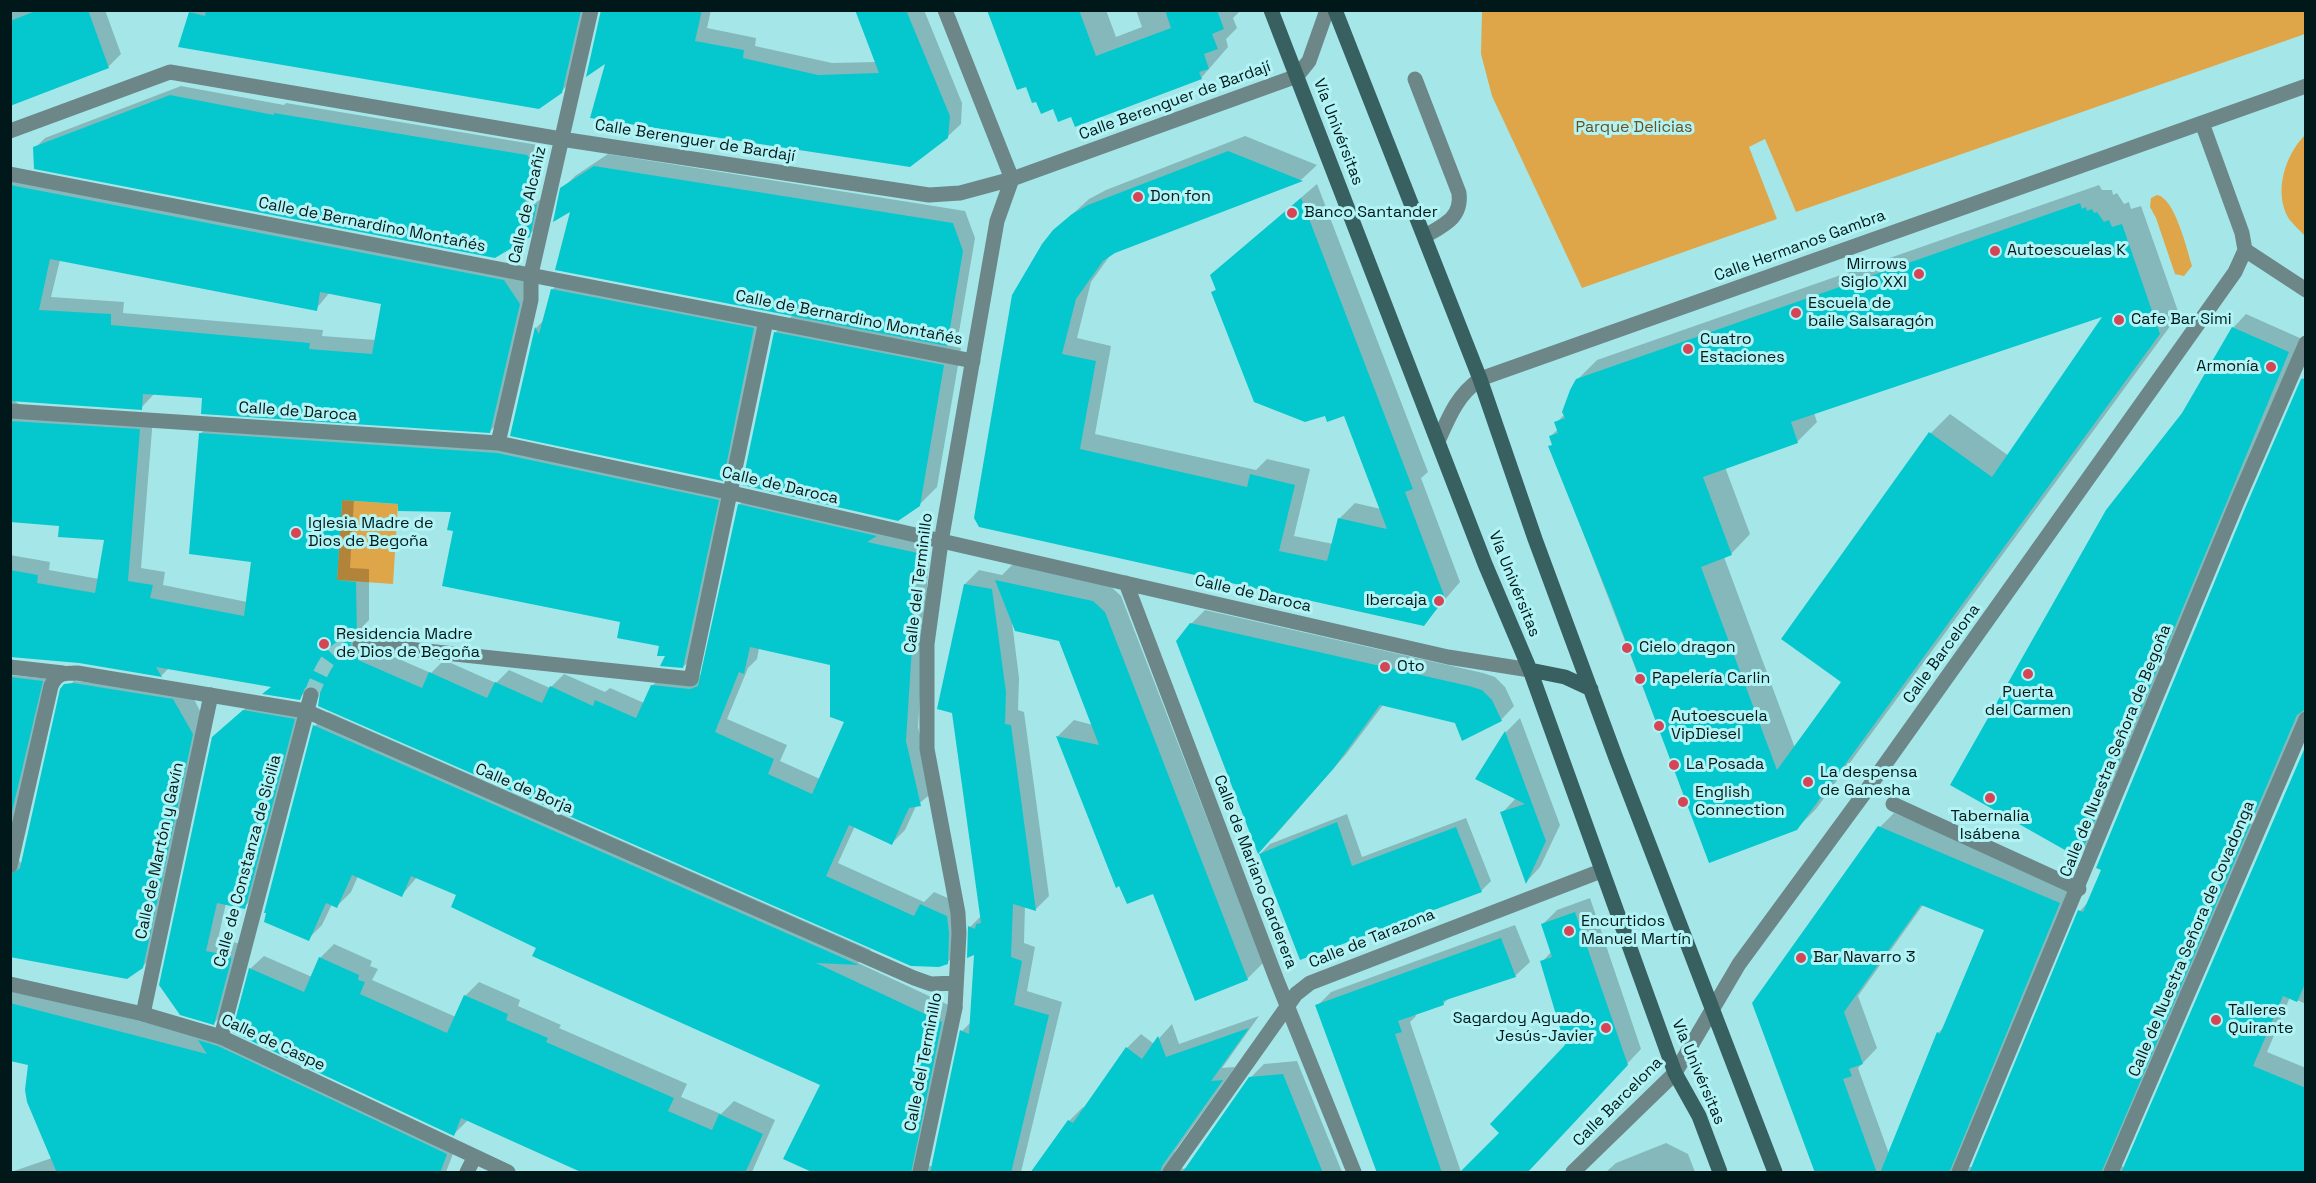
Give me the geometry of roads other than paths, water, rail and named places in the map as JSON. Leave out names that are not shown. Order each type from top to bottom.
[{"type":"main road","name":"Vía Univérsitas","points":[[1271,10],[1439,439],[1485,564],[1530,670],[1675,1072],[1699,1116],[1720,1173]]},
{"type":"main road","points":[[1335,10],[1480,379],[1591,689],[1775,1173]]},
{"type":"main road","points":[[1530,670],[1565,676],[1591,689]]},
{"type":"street","name":"Calle de Alcañiz","points":[[498,443],[531,300],[531,274],[591,10]]},
{"type":"street","points":[[945,10],[1012,179]]},
{"type":"street","name":"Calle Berenguer de Bardají","points":[[10,132],[170,72],[561,139],[928,195],[960,193],[1012,179],[1297,76],[1309,61],[1327,10]]},
{"type":"street","points":[[1415,79],[1459,193],[1460,204],[1457,214],[1448,223],[1425,236]]},
{"type":"street","name":"Calle Hermanos Gambra","points":[[1439,439],[1455,403],[1464,390],[1480,379],[2306,86]]},
{"type":"street","points":[[2202,123],[2242,233],[2245,250],[2306,290]]},
{"type":"street","name":"Calle de Bernardino Montañés","points":[[10,174],[973,361]]},
{"type":"street","name":"Calle del Terminillo","points":[[920,1173],[955,1008],[958,913],[930,773],[925,727],[927,644],[941,542],[997,221],[1012,179]]},
{"type":"street","name":"Calle Barcelona","points":[[1573,1173],[1675,1072],[1739,964],[2219,298],[2245,250]]},
{"type":"street","points":[[360,644],[691,680],[732,493],[766,321]]},
{"type":"street","name":"Calle de Nuestra Señora de Begoña","points":[[1959,1173],[2079,889],[2237,502],[2306,343]]},
{"type":"street","name":"Calle de Daroca","points":[[10,411],[498,443],[732,493],[1448,657],[1530,670]]},
{"type":"street","name":"Calle de Mariano Carderera","points":[[1126,583],[1287,1006],[1354,1173]]},
{"type":"street","name":"Calle de Borja","points":[[10,667],[211,695],[306,711],[914,978],[931,984],[956,983]]},
{"type":"street","points":[[10,866],[51,686],[55,678],[63,673]]},
{"type":"street","name":"Calle de Martón y Gavín","points":[[143,1014],[211,695]]},
{"type":"street","name":"Calle de Constanza de Sicilia","points":[[221,1037],[311,695]]},
{"type":"street","name":"Calle de Nuestra Señora de Covadonga","points":[[2111,1173],[2306,718]]},
{"type":"street","points":[[1893,804],[2079,889]]},
{"type":"street","name":"Calle de Tarazona","points":[[1170,1173],[1287,1006],[1296,994],[1310,983],[1601,870]]},
{"type":"street","name":"Calle de Caspe","points":[[10,984],[143,1014],[221,1037],[508,1173]]},
{"type":"street","points":[[467,1173],[474,1158]]},
{"type":"tunnel","points":[[311,695],[328,660],[341,648],[360,644]]},
{"type":"place","name":"Don fon","points":[[1138,197]]},
{"type":"place","name":"Banco Santander","points":[[1292,213]]},
{"type":"place","name":"Autoescuelas K","points":[[1995,251]]},
{"type":"place","name":"Mirrows Siglo XXI","points":[[1919,274]]},
{"type":"place","name":"Escuela de baile Salsaragón","points":[[1796,313]]},
{"type":"place","name":"Cafe Bar Simi","points":[[2119,320]]},
{"type":"place","name":"Cuatro Estaciones","points":[[1688,349]]},
{"type":"place","name":"Armonía","points":[[2271,367]]},
{"type":"place","name":"Iglesia Madre de Dios de Begoña","points":[[296,533]]},
{"type":"place","name":"Ibercaja","points":[[1439,601]]},
{"type":"place","name":"Residencia Madre de Dios de Begoña","points":[[324,644]]},
{"type":"place","name":"Cielo dragon","points":[[1627,648]]},
{"type":"place","name":"Oto","points":[[1385,667]]},
{"type":"place","name":"Puerta del Carmen","points":[[2028,674]]},
{"type":"place","name":"Papelería Carlin","points":[[1640,679]]},
{"type":"place","name":"Autoescuela VipDiesel","points":[[1659,726]]},
{"type":"place","name":"La Posada","points":[[1674,765]]},
{"type":"place","name":"La despensa de Ganesha","points":[[1808,782]]},
{"type":"place","name":"Tabernalia Isábena","points":[[1990,798]]},
{"type":"place","name":"English Connection","points":[[1683,802]]},
{"type":"place","name":"Encurtidos Manuel Martín","points":[[1569,931]]},
{"type":"place","name":"Bar Navarro 3","points":[[1801,958]]},
{"type":"place","name":"Talleres Quirante","points":[[2216,1020]]},
{"type":"place","name":"Sagardoy Aguado, Jesús-Javier","points":[[1606,1028]]},
{"type":"park label","name":"Parque Delicias","points":[[1634,128]]}]
